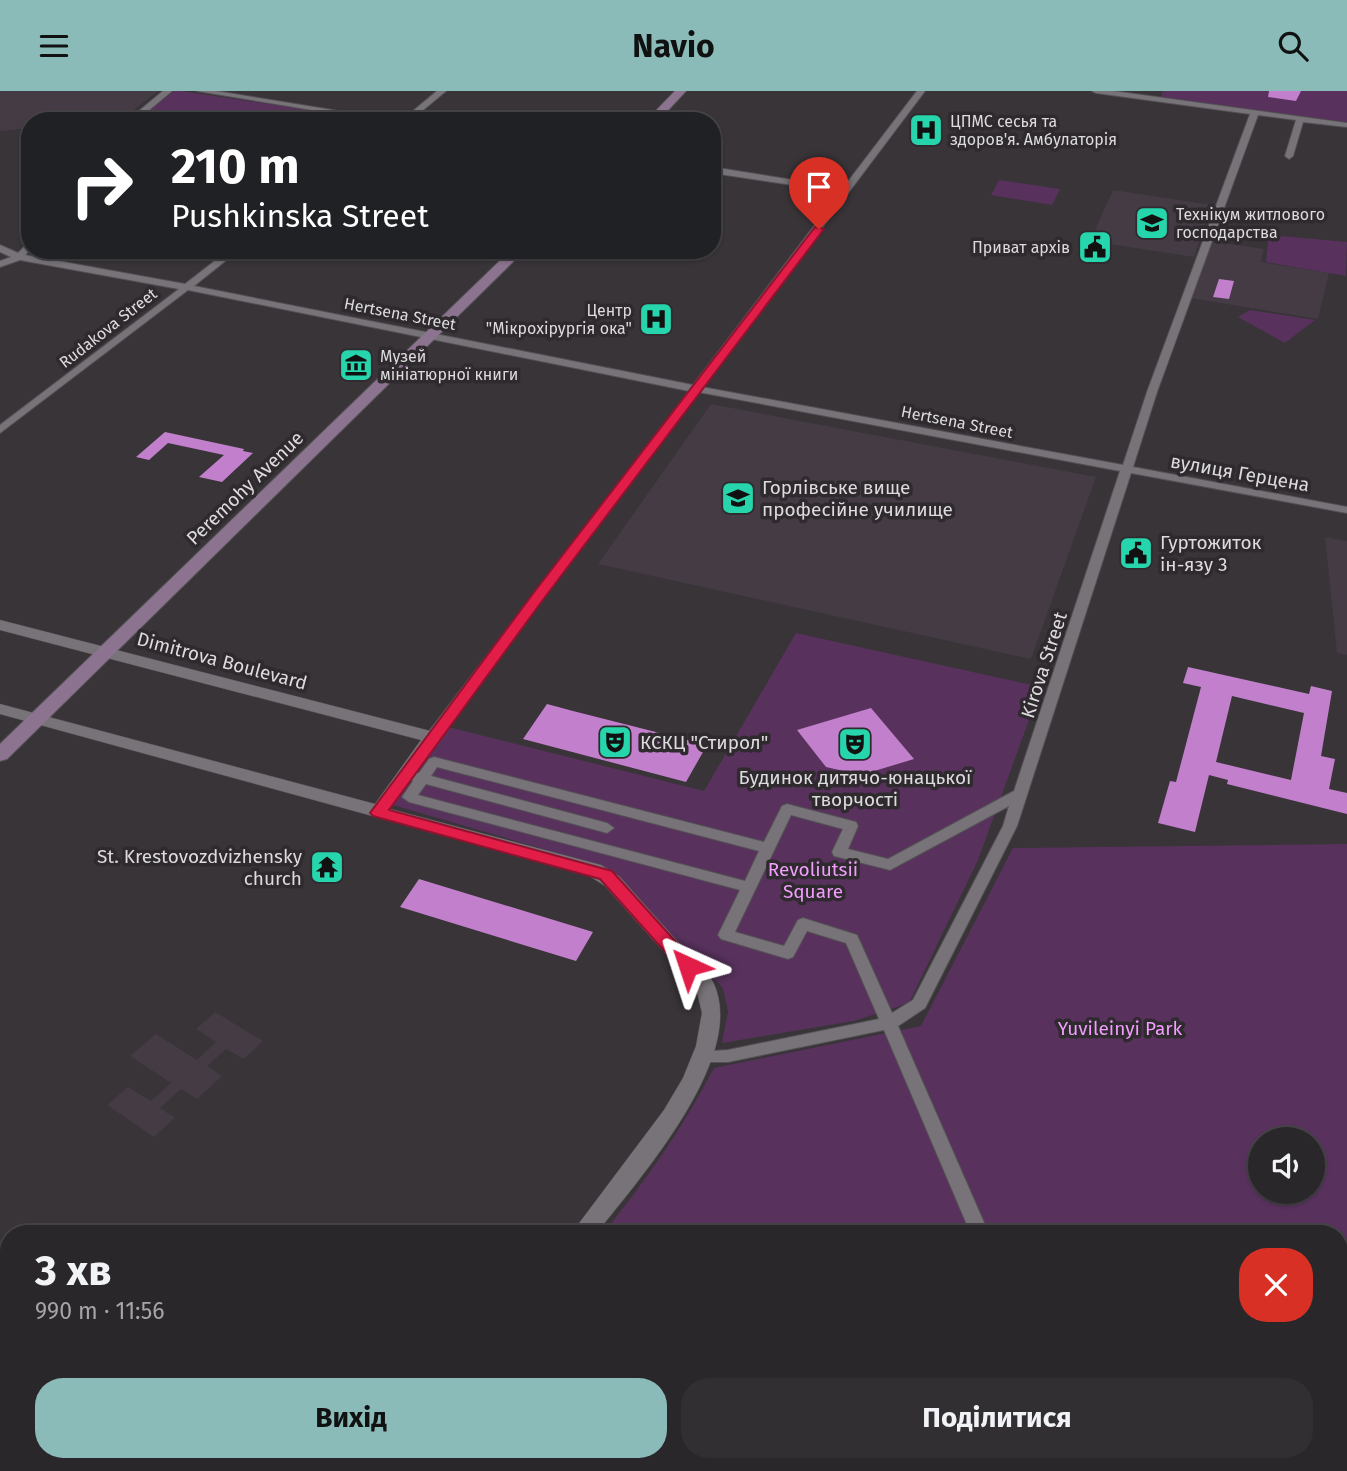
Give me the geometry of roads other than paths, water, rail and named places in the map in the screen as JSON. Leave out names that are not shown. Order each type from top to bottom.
[{"type":"main road","points":[[660,112],[681,91]]},
{"type":"main road","name":"Peremohy Avenue","points":[[0,755],[510,259]]},
{"type":"street","points":[[142,112],[168,91]]},
{"type":"street","points":[[201,91],[338,112]]},
{"type":"street","points":[[416,112],[442,91]]},
{"type":"street","points":[[749,887],[410,797],[414,776],[432,737],[921,91]]},
{"type":"street","points":[[1097,91],[1149,95],[1347,125]]},
{"type":"street","name":"Kirova Street","points":[[702,1057],[728,1056],[889,1023],[919,1005],[1010,826],[1126,470],[1255,113]]},
{"type":"street","points":[[1289,156],[1300,119]]},
{"type":"street","points":[[721,171],[847,191]]},
{"type":"street","name":"Hertsena Street","points":[[0,248],[19,257]]},
{"type":"street","points":[[0,264],[21,255]]},
{"type":"street","name":"Hertsena Street","points":[[30,259],[1126,470]]},
{"type":"street","name":"Rudakova Street","points":[[0,431],[223,259]]},
{"type":"street","name":"вулиця Герцена","points":[[1126,470],[1347,510]]},
{"type":"street","name":"Dimitrova Boulevard","points":[[0,625],[432,737]]},
{"type":"street","points":[[0,709],[606,875],[705,985],[711,997],[712,1010],[711,1027],[702,1057],[677,1109],[589,1225]]},
{"type":"street","points":[[379,813],[414,776],[434,762],[768,848]]},
{"type":"street","points":[[414,776],[607,828]]},
{"type":"street","points":[[976,1225],[852,939],[803,924],[788,953],[726,935],[787,809],[851,826],[839,852],[890,865],[1020,794]]},
{"type":"street","points":[[595,847],[618,811]]},
{"type":"place","name":"ЦПМС сесья та здоров'я. Амбулаторія","points":[[926,130]]},
{"type":"place","name":"Технікум житлового господарства","points":[[1152,223]]},
{"type":"place","name":"Приват архів","points":[[1095,247]]},
{"type":"place","name":"Центр \"Мікрохірургія ока\"","points":[[656,319]]},
{"type":"place","name":"Музей мініатюрної книги","points":[[356,365]]},
{"type":"place","name":"Горлівське вище професійне училище","points":[[738,498]]},
{"type":"place","name":"Гуртожиток ін-язу 3","points":[[1136,553]]},
{"type":"place","name":"КСКЦ \"Стирол\"","points":[[615,742]]},
{"type":"place","name":"Будинок дитячо-юнацької творчості","points":[[855,744]]},
{"type":"place","name":"St. Krestovozdvizhensky church","points":[[327,867]]},
{"type":"park label","name":"Revoliutsii Square","points":[[813,880]]},
{"type":"park label","name":"Yuvileinyi Park","points":[[1120,1028]]}]
